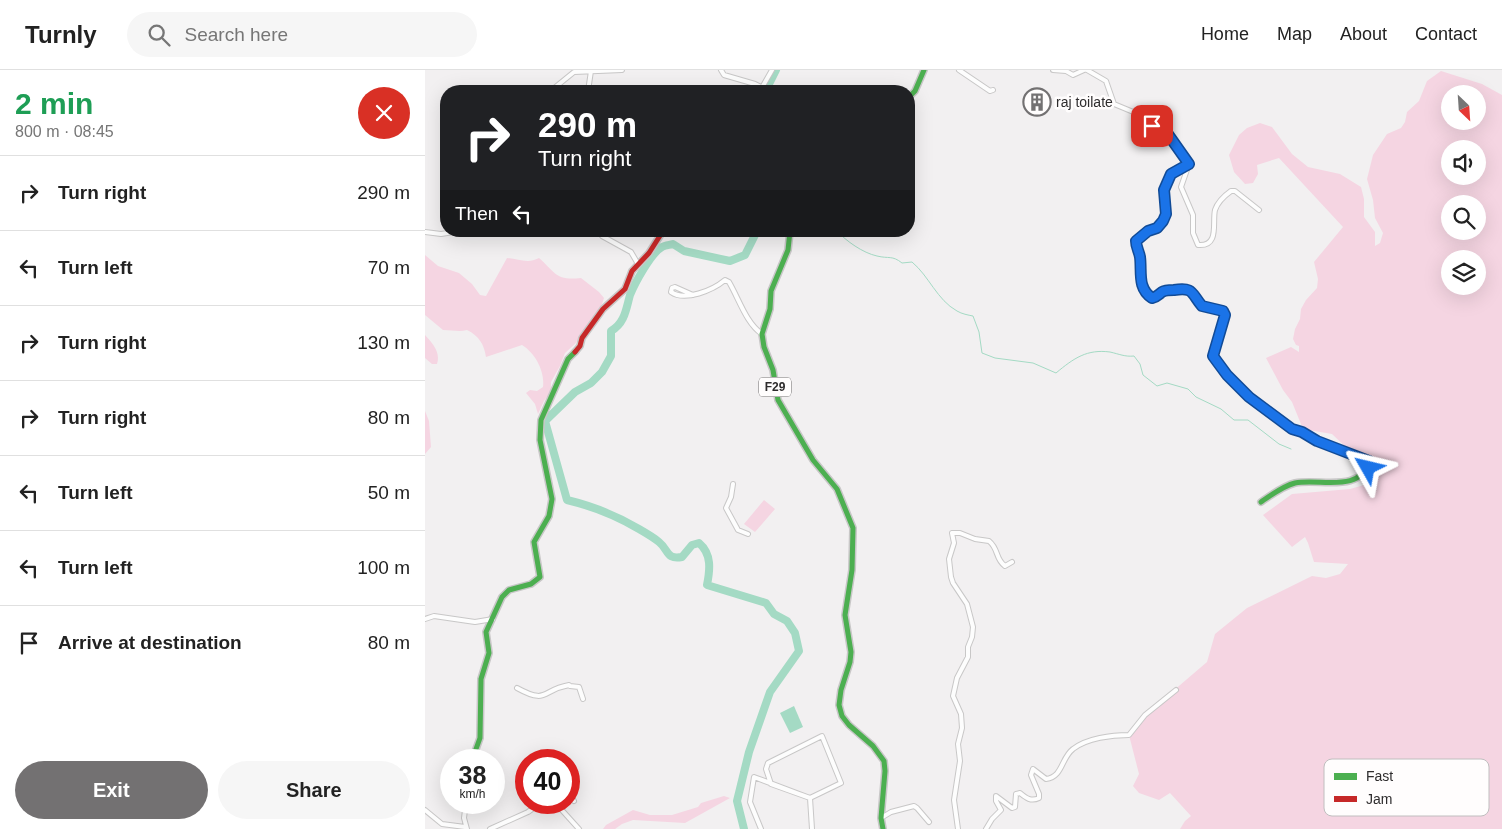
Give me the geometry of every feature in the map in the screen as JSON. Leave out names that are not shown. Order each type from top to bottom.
[{"type":"street","points":[[557,85],[574,72],[622,70]]},
{"type":"street","points":[[721,70],[724,75],[756,85]]},
{"type":"street","points":[[764,85],[772,70]]},
{"type":"street","points":[[915,91],[924,70]]},
{"type":"street","points":[[959,70],[990,91],[993,90]]},
{"type":"street","points":[[1053,70],[1066,71],[1073,75],[1086,70],[1106,81],[1114,104],[1143,116],[1152,126],[1165,130],[1189,164]]},
{"type":"street","points":[[589,85],[591,71]]},
{"type":"street","points":[[1189,164],[1181,187],[1193,215],[1193,234],[1198,245],[1203,246],[1211,240],[1214,234],[1215,211],[1220,201],[1231,191],[1235,191],[1259,210]]},
{"type":"street","points":[[1189,164],[1171,174],[1164,190],[1166,214],[1163,221],[1157,228],[1148,231],[1136,241],[1145,291],[1152,298],[1167,290],[1184,288],[1190,290],[1202,306],[1223,311],[1225,315],[1213,356],[1227,375],[1249,397],[1292,429],[1369,461],[1368,468],[1361,477],[1349,482],[1294,483],[1261,502]]},
{"type":"street","points":[[425,232],[440,234]]},
{"type":"street","points":[[604,237],[631,252],[638,264]]},
{"type":"street","points":[[476,749],[480,738],[481,679],[489,653],[486,632],[502,597],[509,590],[536,582],[540,577],[539,564],[533,545],[553,502],[540,440],[541,420],[546,406],[555,391],[557,382],[568,359],[580,346],[582,338],[603,309],[625,289],[632,271],[649,254],[659,237]]},
{"type":"street","points":[[693,295],[675,287],[671,288],[671,292],[676,296],[693,295],[718,286],[725,280],[729,282],[749,320],[757,331],[762,334],[770,309],[771,292],[788,250],[789,237]]},
{"type":"street","name":"F29","points":[[762,334],[764,347],[773,370],[778,400],[813,460],[837,489],[853,528],[852,570],[845,615],[851,652],[839,705],[842,716],[849,725],[873,746],[884,761],[885,780],[881,818],[883,829]]},
{"type":"street","points":[[733,484],[731,497],[726,508],[738,530],[748,534]]},
{"type":"street","points":[[958,829],[954,800],[960,761],[958,744],[962,728],[961,714],[953,696],[957,678],[968,657],[968,647],[973,637],[973,627],[967,604],[951,577],[949,560],[954,543],[952,533],[960,533],[975,539],[989,541],[996,549],[1001,563],[1005,566],[1012,562]]},
{"type":"street","points":[[425,619],[434,616],[475,622],[493,619]]},
{"type":"street","points":[[517,688],[536,697],[547,695],[557,687],[569,685],[579,687],[583,699]]},
{"type":"street","points":[[986,829],[1001,810],[996,801],[996,796],[1012,808],[1015,807],[1015,794],[1018,792],[1027,799],[1034,800],[1039,798],[1031,776],[1033,769],[1046,779],[1055,776],[1060,771],[1069,752],[1074,748],[1094,740],[1129,735],[1145,714],[1177,690]]},
{"type":"street","points":[[761,829],[750,802],[754,778],[810,798],[841,783],[822,736],[768,763],[766,769],[771,784],[810,798]]},
{"type":"street","points":[[810,798],[812,829]]},
{"type":"street","points":[[881,818],[891,812],[914,806],[929,822]]},
{"type":"street","points":[[425,810],[442,824],[466,828],[466,814]]},
{"type":"street","points":[[490,829],[524,814]]},
{"type":"street","points":[[565,814],[579,829]]},
{"type":"shaded area","points":[[1441,71],[1484,85],[1441,85],[1441,130],[1486,130],[1486,86],[1502,95],[1502,829],[1180,829],[1191,816],[1170,793],[1159,800],[1139,793],[1133,786],[1139,774],[1129,735],[1145,715],[1207,662],[1215,634],[1247,608],[1312,576],[1326,578],[1340,574],[1348,564],[1314,562],[1305,537],[1292,547],[1263,515],[1292,494],[1350,489],[1371,483],[1377,469],[1371,461],[1352,453],[1332,434],[1303,429],[1292,402],[1283,390],[1266,358],[1291,347],[1299,352],[1299,346],[1296,345],[1293,339],[1300,319],[1301,309],[1317,288],[1318,279],[1314,262],[1343,227],[1279,158],[1257,165],[1258,174],[1253,183],[1245,184],[1234,172],[1229,155],[1239,135],[1247,128],[1260,123],[1272,127],[1292,154],[1308,167],[1340,174],[1361,187],[1364,199],[1364,217],[1375,232],[1375,246],[1380,243],[1383,233],[1375,218],[1373,200],[1367,179],[1373,155],[1387,134],[1401,128],[1405,122],[1407,112],[1419,101],[1427,81]]},
{"type":"shaded area","points":[[425,255],[438,266],[459,273],[472,284],[480,295],[486,296],[507,258],[527,261],[539,258],[557,275],[573,279],[581,278],[604,298],[602,304],[575,344],[565,353],[551,382],[551,392],[538,414],[535,404],[526,393],[530,390],[537,391],[543,387],[541,369],[527,348],[522,345],[486,357],[480,341],[471,332],[467,330],[443,330],[425,315]]},
{"type":"shaded area","points":[[425,335],[437,352],[437,364],[432,364],[425,358]]},
{"type":"shaded area","points":[[425,411],[429,421],[431,447],[425,454]]},
{"type":"shaded area","points":[[764,500],[775,509],[755,532],[744,524]]},
{"type":"shaded area","points":[[794,706],[803,727],[790,733],[780,713]]},
{"type":"shaded area","points":[[724,796],[730,798],[685,823],[633,820],[615,829],[603,829],[606,825],[633,810],[650,815],[672,815]]},
{"type":"waterway","points":[[768,85],[776,70]]},
{"type":"waterway","points":[[744,829],[737,801],[749,752],[770,692],[799,651],[795,633],[787,621],[774,614],[766,603],[707,585],[709,562],[706,552],[699,543],[692,545],[682,557],[673,557],[668,554],[657,540],[631,524],[586,505],[567,500],[545,421],[575,392],[591,383],[602,372],[611,356],[611,331],[622,320],[636,283],[648,262],[658,250],[663,246],[673,244],[684,251],[730,261],[745,255],[754,237]]},
{"type":"waterway","points":[[843,237],[866,252],[877,256],[893,258],[902,263],[912,262],[944,301],[957,311],[973,316],[979,332],[982,353],[995,358],[1033,363],[1056,373],[1075,359],[1088,353],[1102,351],[1134,356],[1140,364],[1143,375],[1157,386],[1167,383],[1188,389],[1196,397],[1221,409],[1234,420],[1248,420],[1279,444],[1291,449]]},
{"type":"traffic: fast","points":[[915,91],[924,70]]},
{"type":"traffic: fast","points":[[789,237],[788,250],[771,291],[770,309],[762,334],[764,347],[773,370],[778,400],[813,460],[837,489],[853,528],[852,570],[845,615],[851,652],[839,705],[842,716],[849,725],[873,746],[884,761],[885,771],[881,818],[883,829]]},
{"type":"traffic: fast","points":[[1206,307],[1223,311],[1225,315],[1213,356],[1227,375],[1249,397],[1292,429],[1369,461],[1364,471],[1357,478],[1338,482],[1295,483],[1282,488],[1261,502]]},
{"type":"traffic: fast","points":[[476,749],[480,738],[481,679],[489,653],[486,632],[502,597],[509,590],[531,584],[540,577],[534,542],[549,516],[552,499],[540,440],[541,420],[568,359],[575,352]]},
{"type":"traffic: jam","points":[[1189,164],[1171,174],[1164,190],[1166,214],[1163,221],[1136,241],[1136,243],[1140,257],[1143,285],[1152,298],[1170,290],[1187,289],[1190,290],[1202,306],[1206,307]]},
{"type":"traffic: jam","points":[[575,352],[580,346],[582,338],[603,309],[625,289],[632,271],[649,253],[659,237]]},
{"type":"place","name":"raj toilate","points":[[1037,102]]},
{"type":"route","points":[[1152,126],[1165,130],[1189,164],[1171,174],[1164,190],[1166,214],[1163,221],[1157,228],[1148,231],[1136,241],[1140,257],[1142,286],[1147,295],[1152,298],[1167,290],[1184,288],[1195,294],[1198,302],[1205,308],[1223,311],[1225,315],[1213,350],[1213,356],[1227,375],[1249,397],[1292,429],[1369,461],[1368,468]]}]
